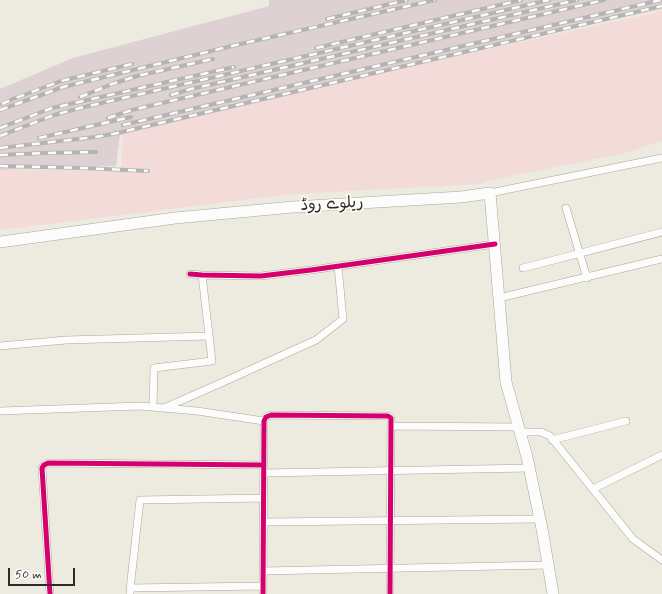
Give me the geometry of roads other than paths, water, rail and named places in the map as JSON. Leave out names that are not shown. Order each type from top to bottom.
[{"type":"main road","name":"ریلوے روڈ","points":[[0,242],[183,217],[293,207],[445,199],[490,193]]},
{"type":"main road","points":[[490,193],[506,382],[529,468],[553,594]]},
{"type":"street","name":"ریلوے روڈ","points":[[490,193],[662,158]]},
{"type":"street","points":[[566,208],[587,278]]},
{"type":"street","points":[[523,268],[662,232]]},
{"type":"street","points":[[190,274],[261,276],[495,244]]},
{"type":"street","points":[[499,298],[662,259]]},
{"type":"street","points":[[163,408],[316,340],[344,319],[338,266]]},
{"type":"street","points":[[153,407],[154,368],[212,361],[202,275]]},
{"type":"street","points":[[0,346],[66,340],[209,336]]},
{"type":"street","points":[[0,410],[140,406],[196,411],[264,421]]},
{"type":"street","points":[[263,594],[264,421],[266,417],[271,415],[388,416],[391,418],[390,594]]},
{"type":"street","points":[[552,440],[626,421]]},
{"type":"street","points":[[392,426],[519,429],[541,432],[550,436],[633,539],[662,560]]},
{"type":"street","points":[[593,489],[662,455]]},
{"type":"street","points":[[50,594],[42,468],[44,465],[48,463],[56,463],[264,465]]},
{"type":"street","points":[[264,473],[529,468]]},
{"type":"street","points":[[263,586],[130,591],[140,500],[264,498]]},
{"type":"street","points":[[264,522],[539,519]]},
{"type":"street","points":[[263,571],[548,565]]},
{"type":"railway","points":[[327,19],[407,0]]},
{"type":"railway","points":[[0,110],[63,87],[236,45],[435,0]]},
{"type":"railway","points":[[316,48],[521,0]]},
{"type":"railway","points":[[0,136],[54,115],[80,108],[549,0]]},
{"type":"railway","points":[[171,95],[191,89],[577,0]]},
{"type":"railway","points":[[108,118],[132,110],[604,0]]},
{"type":"railway","points":[[123,125],[661,0]]},
{"type":"railway","points":[[0,148],[113,134],[662,6]]},
{"type":"railway","points":[[80,97],[137,76],[213,59]]},
{"type":"railway","points":[[2,104],[61,81],[132,64]]},
{"type":"railway","points":[[0,128],[52,108],[234,67]]},
{"type":"railway","points":[[39,138],[131,117]]},
{"type":"railway","points":[[0,155],[96,152]]},
{"type":"railway","points":[[0,166],[148,171]]}]
